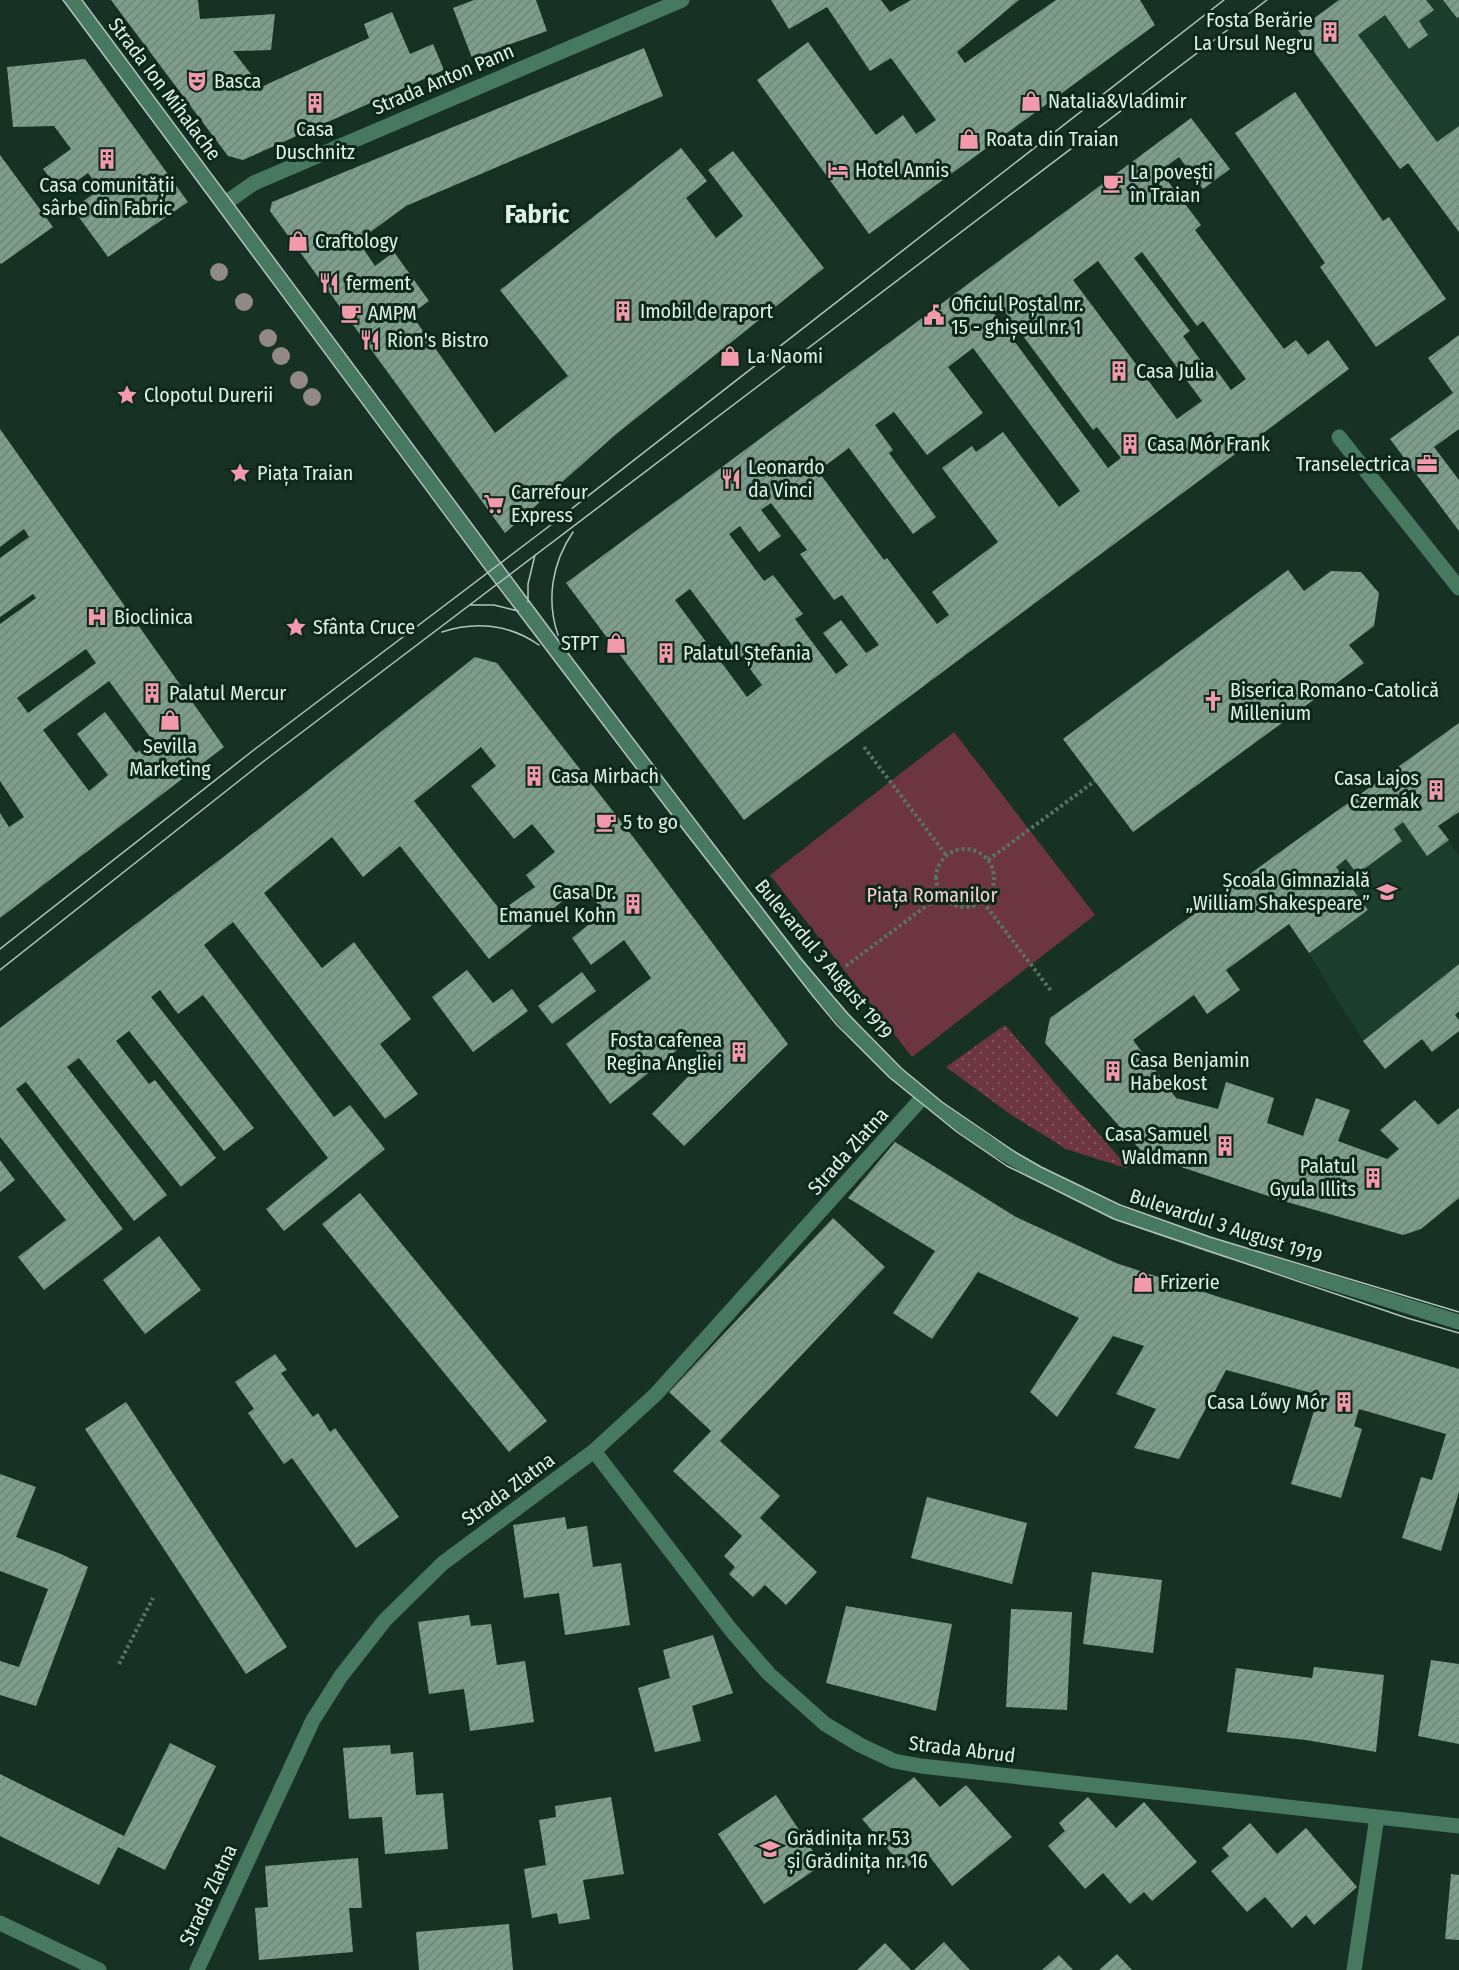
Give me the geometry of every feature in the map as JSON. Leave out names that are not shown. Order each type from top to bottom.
[{"type":"street","name":"Strada Ion Mihalache","points":[[72,0],[224,204]]},
{"type":"street","name":"Strada Anton Pann","points":[[224,204],[254,183],[682,0]]},
{"type":"street","name":"Bulevardul 3 August 1919","points":[[224,204],[499,574],[740,892],[818,990],[866,1044],[923,1097],[1011,1159],[1117,1213],[1459,1322]]},
{"type":"street","points":[[1339,437],[1459,588]]},
{"type":"street","name":"Strada Zlatna","points":[[197,1970],[313,1720],[341,1676],[385,1620],[442,1563],[594,1451],[656,1394],[895,1131],[923,1097]]},
{"type":"street","name":"Strada Abrud","points":[[594,1451],[732,1630],[769,1674],[825,1724],[860,1745],[894,1761],[921,1766],[1459,1826]]},
{"type":"street","points":[[1354,1970],[1377,1816]]},
{"type":"street","points":[[0,1923],[99,1970]]},
{"type":"path","points":[[864,747],[946,855]]},
{"type":"path","points":[[988,860],[1095,781]]},
{"type":"path","points":[[960,849],[976,850],[988,860],[994,875],[992,891],[983,902],[966,908],[951,904],[941,896],[935,880],[938,866],[946,855],[960,849]]},
{"type":"path","points":[[846,966],[941,896]]},
{"type":"path","points":[[983,902],[1052,992]]},
{"type":"path","points":[[119,1664],[153,1598]]},
{"type":"shaded area","points":[[1339,0],[1459,0],[1459,232],[1409,163],[1400,169],[1298,30]]},
{"type":"shaded area","name":"Școala Gimnazială „William Shakespeare”","points":[[1396,768],[1459,856],[1459,964],[1363,1041],[1309,953],[1341,929],[1284,849]]},
{"type":"green space","name":"Piața Romanilor","points":[[954,732],[1095,915],[912,1057],[770,875]]},
{"type":"green space","points":[[1005,1025],[1129,1169],[1066,1149],[1010,1114],[946,1067]]},
{"type":"building","points":[[111,0],[198,0],[200,19],[275,14],[271,50],[233,51],[261,87],[369,38],[364,24],[392,12],[410,54],[433,44],[444,70],[243,160],[228,156]]},
{"type":"building","points":[[474,0],[536,0],[547,31],[472,58],[453,8]]},
{"type":"building","points":[[771,0],[881,0],[890,12],[911,0],[1019,0],[957,52],[965,63],[1056,0],[1140,0],[1155,25],[869,234],[757,80],[808,42],[876,135],[903,115],[916,134],[936,120],[891,58],[870,71],[827,7],[789,29]]},
{"type":"building","points":[[1339,0],[1426,0],[1434,10],[1419,21],[1428,35],[1409,49],[1385,15],[1358,35],[1437,142],[1459,126],[1459,232],[1408,163],[1400,169],[1298,30]]},
{"type":"building","points":[[1443,0],[1459,0],[1459,17],[1457,18]]},
{"type":"building","points":[[644,48],[663,96],[406,206],[358,241],[375,266],[394,252],[429,301],[411,314],[495,433],[568,376],[500,290],[681,148],[707,181],[686,198],[716,238],[743,216],[708,170],[733,151],[824,268],[615,435],[505,533],[270,211],[272,202]]},
{"type":"building","name":"Casa comunității sârbe din Fabric","points":[[85,59],[188,202],[108,257],[73,209],[100,189],[88,173],[61,192],[43,169],[71,149],[54,126],[13,127],[7,67]]},
{"type":"building","points":[[1295,92],[1383,221],[1389,217],[1446,299],[1376,347],[1320,267],[1325,263],[1235,133]]},
{"type":"building","points":[[1191,118],[1230,169],[1203,189],[1179,157],[1160,171],[1201,225],[1195,230],[1284,349],[1296,340],[1308,355],[1328,340],[1349,369],[744,820],[566,583]],"holes":[[[1142,252],[1197,326],[1203,321],[1246,379],[1231,390],[1215,368],[1209,372],[1183,336],[1190,331],[1134,258]],[[1098,261],[1202,401],[1177,419],[1073,280]],[[997,301],[1093,430],[1097,427],[1121,458],[1108,468],[989,307]],[[973,348],[1080,491],[1059,507],[1003,432],[976,452],[972,446],[942,468],[998,542],[932,592],[949,615],[937,624],[887,558],[884,560],[818,471],[849,448],[913,534],[936,517],[889,453],[893,450],[875,425],[894,412],[927,455],[983,413],[948,367]],[[771,503],[807,550],[800,554],[834,600],[842,595],[879,645],[866,653],[841,620],[823,633],[848,665],[836,674],[795,619],[803,614],[773,575],[764,581],[729,534],[740,526],[759,552],[781,536],[761,510]],[[690,589],[762,685],[747,697],[675,600]]]},
{"type":"building","points":[[0,155],[53,227],[1,264],[0,263]]},
{"type":"building","name":"Transelectrica","points":[[1459,335],[1459,429],[1434,447],[1459,480],[1459,531],[1390,439],[1453,393],[1428,358]]},
{"type":"building","points":[[0,429],[224,747],[0,918],[0,813],[9,827],[24,817],[0,781],[0,624],[36,598],[33,594],[0,617],[0,558],[29,537],[24,529],[0,547]],"holes":[[[86,649],[96,663],[28,713],[17,698]],[[109,681],[153,741],[136,753],[105,712],[77,734],[108,775],[89,791],[43,730]]]},
{"type":"building","name":"Biserica Romano-Catolică Millenium","points":[[1288,570],[1304,591],[1331,571],[1361,572],[1379,593],[1374,626],[1349,645],[1364,663],[1133,832],[1063,739]]},
{"type":"building","points":[[475,657],[497,663],[637,842],[788,1044],[684,1146],[652,1114],[704,1060],[688,1041],[610,1104],[566,1044],[651,978],[624,940],[591,965],[572,938],[604,912],[583,885],[489,959],[400,846],[363,877],[332,837],[264,893],[322,968],[354,942],[411,1019],[380,1044],[418,1094],[385,1119],[233,922],[204,945],[334,1117],[350,1105],[385,1149],[284,1231],[266,1209],[328,1158],[203,995],[178,1014],[160,990],[151,997],[254,1128],[224,1151],[129,1031],[116,1041],[149,1084],[155,1080],[216,1158],[181,1187],[79,1058],[67,1067],[167,1195],[134,1221],[26,1082],[16,1089],[123,1229],[44,1290],[18,1257],[66,1220],[0,1137],[0,1028],[231,851]],"holes":[[[481,747],[496,766],[471,786],[514,839],[532,824],[555,852],[526,875],[535,887],[501,911],[414,801]]]},
{"type":"building","points":[[1459,723],[1459,812],[1438,826],[1449,840],[1427,856],[1403,822],[1394,829],[1402,841],[1357,874],[1346,859],[1336,867],[1368,910],[1309,953],[1289,924],[1226,970],[1240,990],[1207,1014],[1194,995],[1133,1040],[1176,1098],[1218,1109],[1226,1082],[1274,1098],[1267,1123],[1303,1136],[1316,1098],[1350,1110],[1338,1141],[1387,1159],[1399,1149],[1380,1130],[1415,1100],[1438,1125],[1459,1108],[1459,1198],[1421,1229],[1403,1235],[1280,1200],[1145,1155],[1045,1043],[1050,1018]]},
{"type":"building","points":[[1459,964],[1459,1011],[1455,1015],[1459,1020],[1459,1031],[1432,1052],[1422,1039],[1385,1069],[1363,1041]]},
{"type":"building","points":[[467,970],[493,1003],[512,989],[528,1011],[473,1052],[432,997]]},
{"type":"building","points":[[582,972],[596,991],[552,1024],[538,1006]]},
{"type":"building","points":[[895,1142],[1016,1217],[1116,1263],[1219,1297],[1459,1369],[1459,1492],[1441,1551],[1402,1538],[1421,1477],[1432,1480],[1446,1434],[1359,1409],[1354,1426],[1362,1429],[1341,1498],[1291,1484],[1319,1395],[1226,1370],[1179,1459],[1134,1448],[1156,1409],[1116,1394],[1144,1346],[1113,1336],[1057,1417],[1030,1392],[1079,1318],[978,1272],[932,1339],[893,1313],[935,1251],[848,1198]]},
{"type":"building","points":[[0,1160],[15,1180],[0,1192]]},
{"type":"building","points":[[360,1193],[547,1421],[509,1452],[322,1224]]},
{"type":"building","points":[[833,1218],[885,1267],[720,1441],[780,1496],[760,1518],[817,1572],[786,1605],[765,1585],[753,1597],[729,1574],[735,1567],[724,1556],[742,1536],[673,1471],[711,1431],[669,1392]]},
{"type":"building","points":[[159,1236],[201,1290],[145,1334],[103,1280]]},
{"type":"building","points":[[275,1354],[287,1370],[281,1373],[313,1417],[318,1413],[330,1432],[335,1428],[399,1517],[356,1548],[292,1458],[284,1464],[248,1413],[254,1409],[235,1382]]},
{"type":"building","points":[[126,1402],[287,1647],[246,1674],[85,1429]]},
{"type":"building","points":[[0,1474],[36,1487],[16,1537],[88,1567],[36,1706],[0,1695],[0,1661],[19,1667],[48,1589],[0,1571]]},
{"type":"building","points":[[927,1497],[1027,1523],[1012,1584],[911,1558]]},
{"type":"building","points":[[565,1517],[567,1529],[587,1526],[593,1567],[621,1563],[630,1625],[565,1635],[559,1593],[524,1598],[513,1525]]},
{"type":"building","points":[[1092,1572],[1162,1580],[1153,1653],[1083,1644]]},
{"type":"building","points":[[846,1606],[952,1624],[936,1711],[826,1683]]},
{"type":"building","points":[[1011,1609],[1072,1612],[1067,1710],[1006,1707]]},
{"type":"building","points":[[469,1615],[471,1626],[491,1624],[497,1665],[525,1661],[534,1722],[470,1731],[464,1689],[429,1694],[418,1622]]},
{"type":"building","points":[[713,1635],[733,1693],[692,1706],[701,1741],[655,1752],[638,1688],[670,1678],[663,1650]]},
{"type":"building","points":[[1431,1660],[1459,1664],[1459,1744],[1418,1736]]},
{"type":"building","points":[[1314,1667],[1384,1675],[1376,1752],[1306,1740],[1227,1732],[1236,1668],[1312,1678]]},
{"type":"building","points":[[170,1743],[216,1766],[165,1870],[118,1847],[99,1885],[0,1836],[0,1774],[124,1836]]},
{"type":"building","points":[[390,1745],[391,1754],[413,1752],[416,1795],[443,1793],[448,1849],[385,1854],[382,1817],[349,1819],[343,1748]]},
{"type":"building","points":[[914,1777],[940,1807],[966,1785],[1012,1837],[952,1886],[927,1853],[905,1869],[862,1819]]},
{"type":"building","name":"Grădinița nr. 53 și Grădinița nr. 16","points":[[776,1795],[822,1865],[764,1904],[718,1834]]},
{"type":"building","points":[[611,1797],[624,1874],[583,1880],[590,1919],[559,1924],[557,1913],[532,1918],[524,1869],[546,1865],[539,1820],[556,1817],[555,1806]]},
{"type":"building","points":[[1088,1797],[1116,1828],[1144,1802],[1197,1862],[1152,1901],[1144,1892],[1130,1904],[1103,1873],[1085,1889],[1048,1846],[1065,1831],[1059,1823]]},
{"type":"building","points":[[1250,1823],[1277,1854],[1306,1828],[1357,1887],[1314,1925],[1306,1915],[1292,1928],[1265,1897],[1247,1912],[1211,1871],[1229,1856],[1222,1848]]},
{"type":"building","points":[[358,1858],[362,1908],[349,1908],[353,1952],[259,1960],[255,1908],[268,1907],[265,1866]]},
{"type":"building","points":[[1451,1874],[1459,1875],[1459,1940],[1445,1939]]},
{"type":"building","points":[[509,1924],[513,1970],[419,1970],[416,1932]]},
{"type":"building","points":[[944,1942],[970,1970],[914,1970]]},
{"type":"building","points":[[885,1943],[911,1970],[857,1970]]},
{"type":"building","points":[[1117,1954],[1132,1970],[1099,1970]]},
{"type":"building","points":[[1059,1955],[1073,1970],[1042,1970]]},
{"type":"tram line","points":[[63,0],[488,573],[668,810],[812,995],[837,1025],[889,1077],[957,1132],[1007,1166],[1114,1219],[1407,1318],[1459,1333]]},
{"type":"tram line","points":[[82,0],[561,644],[801,959],[848,1014],[901,1068],[942,1102],[1015,1152],[1120,1205],[1210,1237],[1459,1312]]},
{"type":"tram line","points":[[0,949],[255,749],[552,524],[1224,0]]},
{"type":"tram line","points":[[0,970],[264,761],[1267,0]]},
{"type":"tram line","points":[[558,635],[552,608],[553,582],[560,556],[573,532]]},
{"type":"tram line","points":[[528,602],[528,584],[535,555]]},
{"type":"tram line","points":[[471,605],[494,605],[518,611]]},
{"type":"tram line","points":[[442,632],[467,626],[492,626],[516,633],[539,645]]},
{"type":"place","name":"Fosta Berărie La Ursul Negru","points":[[1330,32]]},
{"type":"place","name":"Basca","points":[[197,81]]},
{"type":"place","name":"Natalia&Vladimir","points":[[1031,101]]},
{"type":"place","name":"Casa Duschnitz","points":[[315,103]]},
{"type":"place","name":"Roata din Traian","points":[[969,139]]},
{"type":"place","name":"Casa comunității sârbe din Fabric","points":[[107,159]]},
{"type":"place","name":"Hotel Annis","points":[[838,170]]},
{"type":"place","name":"La povești în Traian","points":[[1113,183]]},
{"type":"place","name":"Craftology","points":[[298,241]]},
{"type":"place","name":"ferment","points":[[329,283]]},
{"type":"place","name":"Imobil de raport","points":[[623,311]]},
{"type":"place","name":"AMPM","points":[[351,313]]},
{"type":"place","name":"Oficiul Poștal nr. 15 - ghișeul nr. 1","points":[[934,315]]},
{"type":"place","name":"Rion's Bistro","points":[[370,340]]},
{"type":"place","name":"La Naomi","points":[[730,356]]},
{"type":"place","name":"Casa Julia","points":[[1119,371]]},
{"type":"place","name":"Clopotul Durerii","points":[[127,395]]},
{"type":"place","name":"Casa Mór Frank","points":[[1130,444]]},
{"type":"place","name":"Transelectrica","points":[[1427,464]]},
{"type":"place","name":"Piața Traian","points":[[240,473]]},
{"type":"place","name":"Leonardo da Vinci","points":[[731,479]]},
{"type":"place","name":"Carrefour Express","points":[[494,504]]},
{"type":"place","name":"Bioclinica","points":[[97,617]]},
{"type":"place","name":"Sfânta Cruce","points":[[296,627]]},
{"type":"place","name":"STPT","points":[[616,643]]},
{"type":"place","name":"Palatul Ștefania","points":[[666,653]]},
{"type":"place","name":"Palatul Mercur","points":[[152,693]]},
{"type":"place","name":"Biserica Romano-Catolică Millenium","points":[[1213,701]]},
{"type":"place","name":"Sevilla Marketing","points":[[170,720]]},
{"type":"place","name":"Casa Mirbach","points":[[534,776]]},
{"type":"place","name":"Casa Lajos Czermák","points":[[1436,790]]},
{"type":"place","name":"5 to go","points":[[606,822]]},
{"type":"place","name":"Școala Gimnazială „William Shakespeare”","points":[[1387,892]]},
{"type":"place","name":"Casa Dr. Emanuel Kohn","points":[[633,904]]},
{"type":"place","name":"Fosta cafenea Regina Angliei","points":[[739,1052]]},
{"type":"place","name":"Casa Benjamin Habekost","points":[[1113,1071]]},
{"type":"place","name":"Casa Samuel Waldmann","points":[[1225,1146]]},
{"type":"place","name":"Palatul Gyula Illits","points":[[1373,1178]]},
{"type":"place","name":"Frizerie","points":[[1143,1282]]},
{"type":"place","name":"Casa Lőwy Mór","points":[[1344,1402]]},
{"type":"place","name":"Grădinița nr. 53 și Grădinița nr. 16","points":[[770,1849]]},
{"type":"district","name":"Fabric","points":[[537,214]]}]
